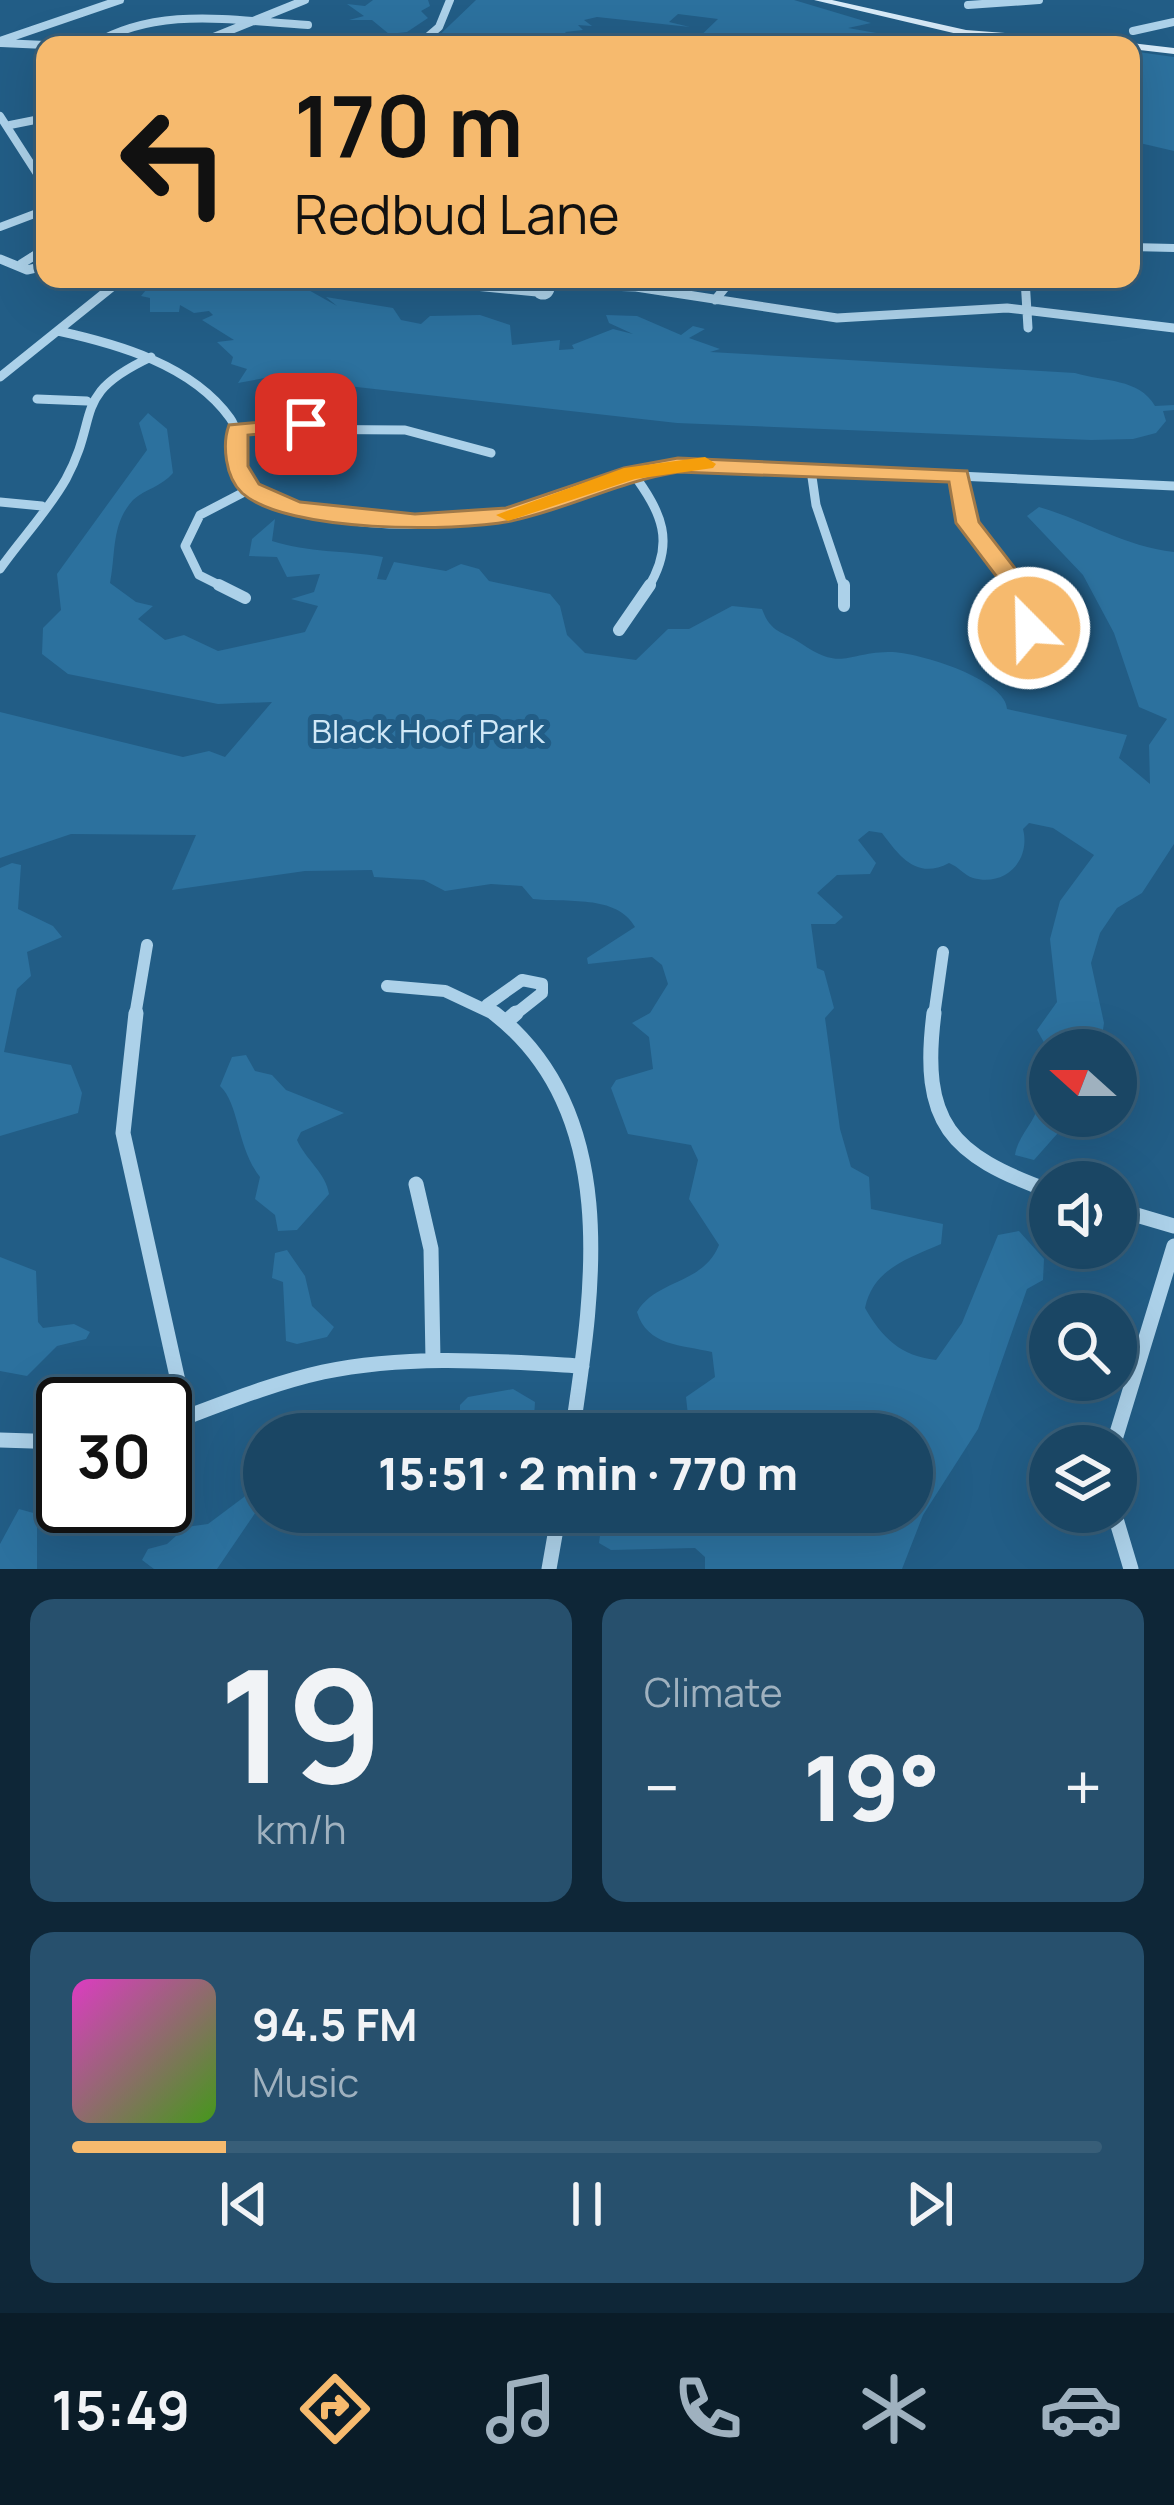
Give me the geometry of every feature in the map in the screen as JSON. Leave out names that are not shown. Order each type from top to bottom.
[{"type":"main road","points":[[819,0],[949,31],[1010,36]]},
{"type":"main road","points":[[1140,47],[1174,51]]},
{"type":"street","points":[[0,42],[120,0]]},
{"type":"street","points":[[282,0],[301,2]]},
{"type":"street","points":[[428,36],[439,27],[450,0]]},
{"type":"street","points":[[968,5],[1039,0]]},
{"type":"street","points":[[216,36],[301,2]]},
{"type":"street","points":[[102,36],[112,27],[162,14],[217,12],[308,25]]},
{"type":"street","points":[[1133,31],[1174,22]]},
{"type":"street","points":[[0,42],[36,44]]},
{"type":"street","points":[[0,116],[10,125],[36,176]]},
{"type":"street","points":[[10,125],[36,120]]},
{"type":"street","points":[[0,227],[36,213]]},
{"type":"street","points":[[1140,247],[1174,248]]},
{"type":"street","points":[[21,264],[36,255]]},
{"type":"street","points":[[0,260],[27,270],[36,268]]},
{"type":"street","points":[[0,377],[111,288]]},
{"type":"street","points":[[493,288],[542,288],[551,311]]},
{"type":"street","points":[[642,288],[854,319],[1026,309],[1174,328]]},
{"type":"street","points":[[715,300],[725,288]]},
{"type":"street","points":[[1025,288],[1028,328]]},
{"type":"street","points":[[58,331],[151,357],[213,401],[237,429],[237,466],[250,488],[276,503],[314,512],[432,521],[492,518],[632,472],[698,464],[1174,485]]},
{"type":"street","points":[[0,568],[69,471],[87,400],[109,378],[151,357]]},
{"type":"street","points":[[37,399],[87,400]]},
{"type":"street","points":[[237,429],[338,427],[462,440],[491,453]]},
{"type":"street","points":[[811,470],[812,500],[842,578],[844,606]]},
{"type":"street","points":[[619,629],[660,570],[669,540],[662,510],[632,472]]},
{"type":"street","points":[[959,476],[968,523],[1022,599],[1026,641]]},
{"type":"street","points":[[245,598],[200,575],[185,546],[200,515],[250,488]]},
{"type":"street","points":[[0,502],[43,506]]},
{"type":"street","points":[[492,518],[498,531]]},
{"type":"street","points":[[147,945],[126,1072],[123,1132],[177,1377]]},
{"type":"street","points":[[943,952],[927,1072],[932,1108],[958,1144],[978,1160],[1029,1181]]},
{"type":"street","points":[[487,1005],[522,980],[542,984],[542,993],[508,1020]]},
{"type":"street","points":[[387,986],[438,987],[487,1005],[508,1020],[562,1088],[584,1145],[590,1204],[575,1413]]},
{"type":"street","points":[[416,1184],[431,1249],[433,1360]]},
{"type":"street","points":[[1137,1215],[1174,1226]]},
{"type":"street","points":[[1119,1425],[1174,1246]]},
{"type":"street","points":[[192,1415],[348,1367],[433,1360],[582,1366]]},
{"type":"street","points":[[0,1440],[36,1441]]},
{"type":"street","points":[[549,1569],[555,1533]]},
{"type":"street","points":[[1120,1533],[1131,1569]]},
{"type":"green space","points":[[373,0],[428,0],[430,6],[421,11],[428,18],[407,32],[389,34],[372,20],[349,20],[364,16],[347,4],[365,6]]},
{"type":"green space","points":[[476,0],[794,0],[871,23],[848,28],[894,36],[700,36],[718,19],[678,14],[669,22],[690,27],[597,17],[584,20],[592,26],[578,25],[583,30],[565,32],[569,36],[438,36]]},
{"type":"green space","points":[[1140,52],[1174,57],[1174,151],[1140,143]]},
{"type":"green space","points":[[148,288],[305,288],[337,306],[326,297],[393,308],[401,320],[421,324],[430,316],[480,315],[510,325],[512,345],[560,340],[559,350],[574,349],[572,345],[613,329],[633,334],[609,323],[606,315],[637,316],[681,335],[693,326],[705,329],[689,338],[720,349],[710,352],[1075,373],[1130,386],[1155,406],[1174,405],[1174,410],[1163,411],[1166,421],[1156,433],[1091,440],[677,423],[330,384],[317,393],[304,387],[284,393],[280,381],[270,377],[238,383],[247,369],[231,364],[233,357],[217,342],[234,340],[202,320],[213,315],[209,311],[194,313],[180,305],[179,312],[150,312],[150,298],[141,296]]},
{"type":"green space","name":"Black Hoof Park","points":[[148,413],[167,429],[173,473],[126,509],[110,583],[136,602],[153,606],[138,619],[165,640],[184,635],[218,651],[305,632],[318,606],[291,599],[314,592],[320,574],[287,577],[277,557],[249,556],[252,539],[275,519],[272,541],[383,557],[377,579],[386,580],[394,562],[446,571],[461,564],[479,569],[489,581],[550,594],[560,606],[567,635],[585,653],[636,660],[668,629],[689,629],[732,606],[762,609],[774,628],[826,657],[888,652],[938,662],[992,688],[1007,709],[1127,735],[1119,758],[1150,784],[1149,745],[1167,719],[1139,707],[1114,633],[1083,575],[1027,516],[1039,507],[1138,544],[1174,552],[1174,844],[1142,893],[1117,908],[1100,933],[1091,963],[1103,1029],[1038,1029],[1057,1002],[1050,939],[1060,901],[1094,855],[1053,828],[1029,823],[1023,829],[1023,851],[1013,869],[985,880],[970,877],[949,863],[918,867],[903,858],[882,833],[869,831],[858,840],[876,863],[870,874],[837,875],[817,893],[843,917],[835,924],[811,924],[817,968],[824,971],[834,1008],[825,1018],[840,1129],[851,1167],[869,1177],[871,1209],[943,1224],[941,1244],[893,1267],[875,1284],[865,1308],[871,1319],[903,1350],[936,1360],[962,1323],[998,1235],[1019,1231],[1029,1242],[1029,1269],[1044,1269],[1043,1280],[1027,1289],[978,1429],[933,1499],[933,1413],[688,1413],[686,1397],[715,1377],[712,1352],[657,1338],[637,1312],[656,1293],[702,1268],[719,1245],[689,1199],[698,1160],[691,1145],[628,1134],[611,1088],[616,1080],[653,1069],[649,1037],[632,1023],[650,1013],[668,984],[662,965],[652,957],[588,964],[587,958],[635,927],[627,916],[603,905],[533,899],[522,886],[491,884],[445,891],[424,880],[374,877],[372,870],[305,871],[172,890],[196,835],[71,834],[0,858],[0,712],[183,757],[209,751],[225,757],[272,702],[218,704],[68,674],[42,654],[43,628],[61,610],[57,574],[147,450],[139,423]]},
{"type":"green space","points":[[21,865],[18,909],[53,926],[62,937],[27,952],[31,976],[17,989],[4,1052],[71,1065],[82,1093],[78,1113],[0,1136],[0,868]]},
{"type":"green space","points":[[246,1055],[255,1071],[272,1075],[286,1090],[344,1113],[301,1132],[297,1140],[329,1194],[297,1230],[278,1231],[275,1215],[255,1199],[260,1177],[220,1086],[232,1057]]},
{"type":"green space","name":"Black Hoof Park","points":[[1029,1125],[1029,1137],[1054,1137],[1034,1160],[1015,1155]]},
{"type":"green space","points":[[287,1250],[305,1276],[312,1306],[334,1327],[327,1337],[297,1344],[286,1341],[283,1282],[272,1278],[275,1253]]},
{"type":"green space","points":[[0,1257],[36,1271],[38,1322],[43,1328],[74,1324],[90,1332],[86,1339],[57,1346],[27,1376],[0,1371]]},
{"type":"green space","points":[[513,1389],[535,1402],[534,1413],[460,1413],[468,1397]]},
{"type":"green space","points":[[243,1498],[243,1531],[217,1569],[154,1569],[142,1560],[148,1549],[167,1544],[179,1533],[192,1533],[192,1526],[208,1524]]},
{"type":"green space","points":[[19,1509],[36,1514],[37,1569],[0,1569],[0,1544]]},
{"type":"green space","name":"Black Hoof Park","points":[[600,1533],[916,1533],[902,1569],[705,1569],[705,1557],[695,1548],[611,1550],[599,1543]]},
{"type":"slow traffic","points":[[508,515],[632,472],[705,464]]},
{"type":"route","points":[[306,424],[237,429],[237,466],[261,496],[314,512],[465,520],[508,514],[632,472],[678,465],[959,476],[968,523],[1012,580],[1029,628]]}]
